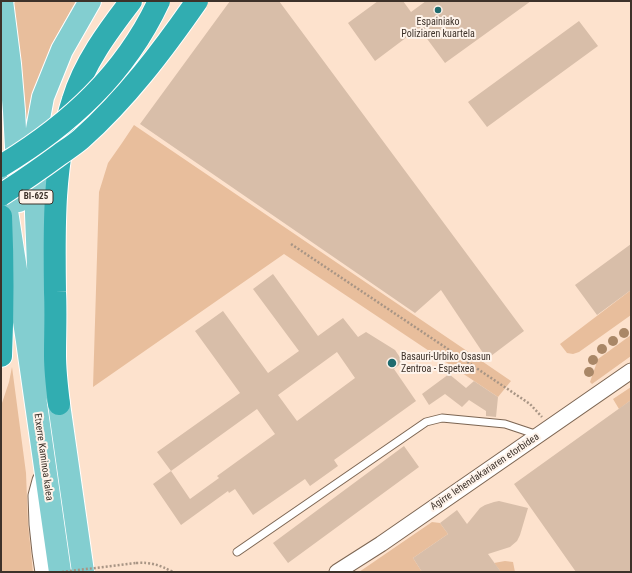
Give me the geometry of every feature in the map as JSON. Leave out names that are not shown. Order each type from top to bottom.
[{"type":"highway","points":[[59,404],[55,356],[55,210],[58,168],[73,99],[83,74],[114,23],[131,1]]},
{"type":"highway","points":[[1,166],[46,136],[84,104],[122,62],[151,18],[159,1]]},
{"type":"highway","points":[[1,195],[80,140],[126,95],[198,1]]},
{"type":"highway","points":[[1,216],[3,281],[1,356]]},
{"type":"main road","points":[[2,1],[14,111],[27,341]]},
{"type":"main road","name":"BI-625","points":[[74,571],[59,404],[48,357],[40,290],[36,214],[37,129],[43,96],[62,50],[90,1]]},
{"type":"main road","name":"BI-625","points":[[1,172],[27,341]]},
{"type":"main road","name":"Etxerre Kaminoa kalea","points":[[27,341],[45,470],[74,571]]},
{"type":"street","name":"Agirre lehendakariaren etorbidea","points":[[338,572],[381,544],[631,371]]},
{"type":"street","points":[[45,470],[40,496],[40,524],[46,572]]},
{"type":"lane","points":[[237,552],[426,422],[442,418],[505,424],[545,431]]},
{"type":"path","points":[[290,244],[530,404],[545,431]]},
{"type":"path","points":[[74,571],[148,562],[160,565],[173,572]]},
{"type":"shaded area","points":[[16,1],[76,1],[51,46],[34,94],[26,133],[11,7]]},
{"type":"shaded area","points":[[134,125],[511,381],[498,397],[284,254],[93,387],[99,192],[108,163]]},
{"type":"shaded area","points":[[631,290],[631,315],[579,352],[573,354],[567,353],[560,344]]},
{"type":"shaded area","points":[[631,335],[631,356],[592,384],[590,382],[598,359]]},
{"type":"shaded area","points":[[12,367],[26,473],[28,524],[33,572],[1,572],[1,406]]},
{"type":"shaded area","points":[[631,387],[631,400],[619,409],[613,399]]},
{"type":"shaded area","points":[[432,522],[440,523],[448,534],[413,558],[422,572],[359,572]]},
{"type":"shaded area","points":[[505,561],[513,562],[515,572],[501,572],[494,563]]},
{"type":"building","points":[[230,1],[279,1],[524,331],[487,359],[441,290],[415,313],[140,124]]},
{"type":"building","points":[[378,1],[403,1],[411,12],[426,1],[531,1],[445,63],[419,28],[375,61],[348,23]]},
{"type":"building","points":[[579,21],[598,46],[487,127],[468,102]]},
{"type":"building","points":[[631,244],[631,290],[597,315],[575,285]]},
{"type":"building","points":[[273,274],[318,336],[343,318],[358,337],[366,332],[395,350],[403,362],[394,369],[416,401],[334,460],[338,466],[310,486],[305,479],[253,515],[235,489],[229,493],[228,491],[181,525],[153,484],[171,471],[157,452],[240,393],[195,331],[223,311],[268,373],[299,351],[253,289]],"holes":[[[337,352],[355,378],[297,421],[278,395]],[[257,409],[275,434],[217,476],[219,478],[190,499],[171,471]]]},
{"type":"building","points":[[449,374],[466,388],[474,381],[498,397],[496,417],[486,416],[486,411],[469,400],[462,407],[445,394],[429,405],[422,394]]},
{"type":"building","points":[[631,400],[631,572],[576,572],[514,484]]},
{"type":"building","points":[[404,446],[419,467],[288,563],[273,543]]},
{"type":"building","points":[[499,501],[528,508],[517,541],[510,547],[488,554],[501,572],[422,572],[413,558],[448,534],[440,523],[457,510],[467,524],[480,508]]},
{"type":"place","name":"Espainiako Poliziaren kuartela","points":[[438,10]]},
{"type":"place","name":"Basauri-Urbiko Osasun Zentroa - Espetxea","points":[[392,363]]}]
